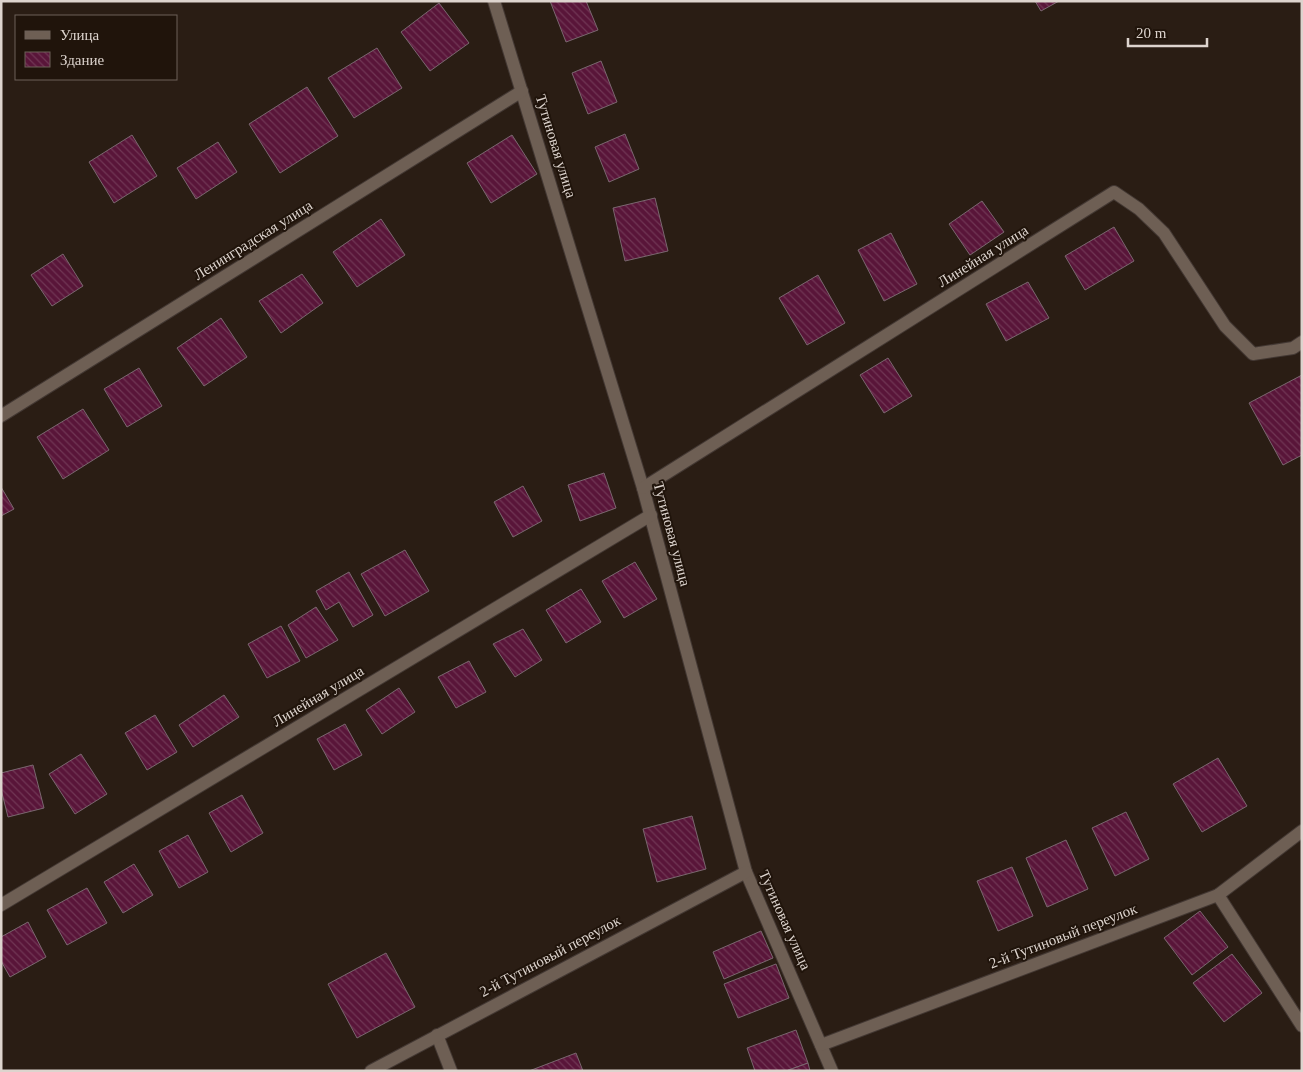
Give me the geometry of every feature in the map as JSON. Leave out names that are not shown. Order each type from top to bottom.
[{"type":"street","name":"Тутиновая улица","points":[[494,1],[643,488],[746,872],[832,1071]]},
{"type":"street","name":"Ленинградская улица","points":[[1,416],[522,91]]},
{"type":"street","name":"Линейная улица","points":[[643,488],[1114,192],[1139,209],[1164,233],[1225,326],[1253,354],[1292,348],[1302,342]]},
{"type":"street","name":"Линейная улица","points":[[1,905],[650,515]]},
{"type":"street","name":"2-й Тутиновый переулок","points":[[821,1045],[1218,895],[1302,831]]},
{"type":"street","name":"2-й Тутиновый переулок","points":[[371,1071],[746,872]]},
{"type":"street","points":[[1218,895],[1302,1026]]},
{"type":"street","points":[[436,1035],[451,1071]]},
{"type":"building","points":[[550,1],[586,1],[598,30],[566,42]]},
{"type":"building","points":[[1035,1],[1059,1],[1041,11]]},
{"type":"building","points":[[439,3],[469,43],[430,71],[401,32]]},
{"type":"building","points":[[377,48],[402,88],[354,118],[328,78]]},
{"type":"building","points":[[601,61],[617,102],[588,114],[572,73]]},
{"type":"building","points":[[307,87],[338,136],[280,173],[249,124]]},
{"type":"building","points":[[625,134],[639,169],[609,182],[595,147]]},
{"type":"building","points":[[132,135],[157,176],[114,203],[89,162]]},
{"type":"building","points":[[512,135],[537,174],[491,203],[467,163]]},
{"type":"building","points":[[218,142],[237,172],[196,199],[177,168]]},
{"type":"building","points":[[655,198],[668,251],[625,261],[613,208]]},
{"type":"building","points":[[982,201],[1004,232],[970,255],[949,224]]},
{"type":"building","points":[[381,219],[405,255],[357,287],[333,252]]},
{"type":"building","points":[[1114,227],[1134,261],[1085,290],[1065,256]]},
{"type":"building","points":[[891,233],[917,284],[884,301],[858,250]]},
{"type":"building","points":[[63,254],[83,286],[52,306],[31,275]]},
{"type":"building","points":[[302,274],[323,303],[281,333],[259,301]]},
{"type":"building","points":[[818,275],[845,323],[807,345],[779,298]]},
{"type":"building","points":[[1028,282],[1049,318],[1006,341],[986,304]]},
{"type":"building","points":[[221,318],[247,357],[204,386],[177,348]]},
{"type":"building","points":[[888,358],[912,396],[884,413],[860,375]]},
{"type":"building","points":[[139,368],[162,406],[127,427],[104,389]]},
{"type":"building","points":[[1302,375],[1302,455],[1283,465],[1249,403]]},
{"type":"building","points":[[83,409],[109,450],[63,479],[37,437]]},
{"type":"building","points":[[604,473],[616,508],[580,521],[568,485]]},
{"type":"building","points":[[523,486],[542,521],[513,537],[494,502]]},
{"type":"building","points":[[1,487],[14,509],[1,516]]},
{"type":"building","points":[[405,550],[429,591],[385,616],[361,574]]},
{"type":"building","points":[[635,562],[657,599],[624,618],[602,581]]},
{"type":"building","points":[[349,572],[373,615],[353,627],[339,602],[326,610],[316,591]]},
{"type":"building","points":[[581,589],[601,622],[566,643],[546,610]]},
{"type":"building","points":[[316,607],[338,640],[306,658],[288,625]]},
{"type":"building","points":[[281,626],[300,661],[267,678],[248,644]]},
{"type":"building","points":[[523,629],[542,660],[515,677],[493,644]]},
{"type":"building","points":[[469,661],[486,692],[456,708],[438,677]]},
{"type":"building","points":[[399,688],[415,712],[382,734],[366,710]]},
{"type":"building","points":[[224,695],[239,717],[193,747],[179,725]]},
{"type":"building","points":[[155,715],[177,752],[147,770],[125,733]]},
{"type":"building","points":[[345,724],[362,755],[334,770],[317,739]]},
{"type":"building","points":[[81,754],[107,794],[75,814],[49,774]]},
{"type":"building","points":[[1218,758],[1247,806],[1202,832],[1173,784]]},
{"type":"building","points":[[33,765],[44,808],[8,817],[1,789],[1,773]]},
{"type":"building","points":[[242,795],[263,833],[231,852],[209,813]]},
{"type":"building","points":[[1126,812],[1149,859],[1115,876],[1092,828]]},
{"type":"building","points":[[692,816],[706,869],[657,882],[643,829]]},
{"type":"building","points":[[188,835],[208,872],[179,888],[159,851]]},
{"type":"building","points":[[1066,840],[1088,889],[1047,907],[1026,858]]},
{"type":"building","points":[[134,864],[153,895],[123,913],[104,882]]},
{"type":"building","points":[[1012,867],[1033,916],[998,931],[977,881]]},
{"type":"building","points":[[87,888],[107,923],[67,945],[47,910]]},
{"type":"building","points":[[1200,911],[1228,947],[1192,975],[1164,938]]},
{"type":"building","points":[[28,922],[46,957],[10,977],[1,961],[1,937]]},
{"type":"building","points":[[761,931],[773,958],[724,979],[713,952]]},
{"type":"building","points":[[386,953],[415,1007],[357,1038],[328,984]]},
{"type":"building","points":[[1232,954],[1262,993],[1224,1022],[1193,983]]},
{"type":"building","points":[[776,964],[789,998],[738,1018],[724,984]]},
{"type":"building","points":[[796,1030],[808,1063],[786,1071],[755,1071],[747,1048]]},
{"type":"building","points":[[576,1053],[583,1071],[529,1071]]},
{"type":"building","points":[[808,1063],[810,1071],[786,1071]]}]
